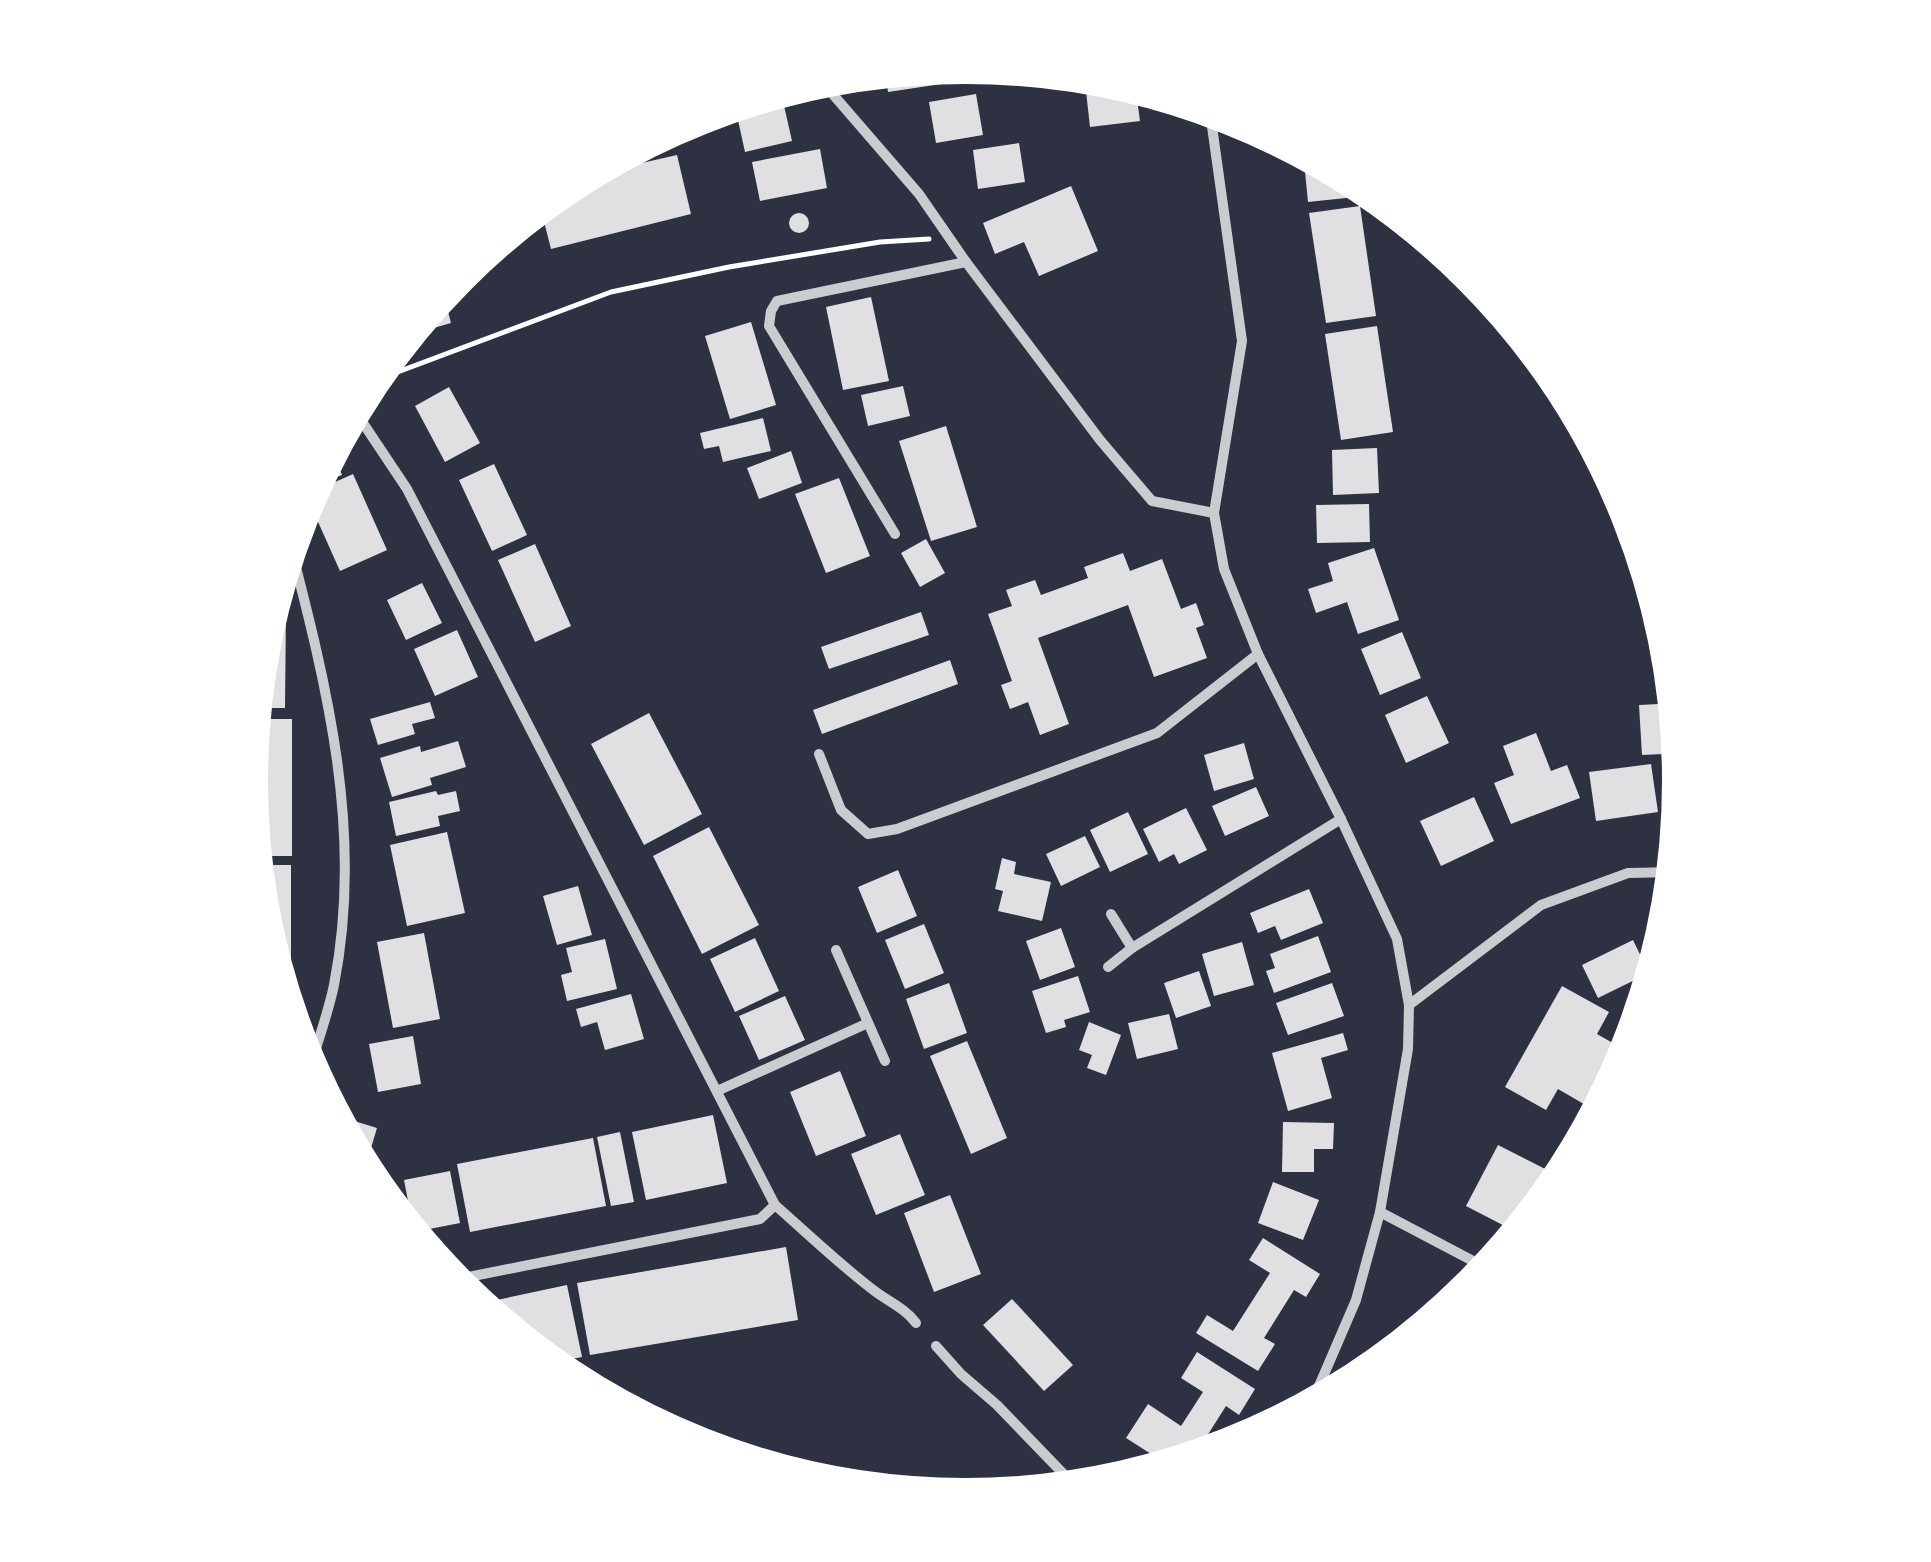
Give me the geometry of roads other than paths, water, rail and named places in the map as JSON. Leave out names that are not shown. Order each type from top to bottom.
[{"type":"street","points":[[830,91],[919,194],[1100,440],[1152,501],[1214,513]]},
{"type":"street","points":[[1212,123],[1242,341],[1214,513],[1224,568],[1258,654],[1397,939],[1409,1005],[1408,1049],[1380,1212],[1356,1300],[1315,1391]]},
{"type":"street","points":[[895,534],[769,326],[771,311],[777,301],[966,262]]},
{"type":"street","points":[[361,421],[408,489],[776,1205],[916,1323]]},
{"type":"street","points":[[295,567],[340,769],[346,857],[334,987],[315,1048]]},
{"type":"street","points":[[819,754],[841,810],[868,834],[897,830],[1157,733],[1258,654]]},
{"type":"street","points":[[1108,967],[1132,948],[1341,820]]},
{"type":"street","points":[[1409,1005],[1541,905],[1628,873],[1663,872]]},
{"type":"street","points":[[1112,914],[1132,948]]},
{"type":"street","points":[[836,950],[885,1061]]},
{"type":"street","points":[[717,1091],[868,1023]]},
{"type":"street","points":[[467,1277],[760,1219],[776,1205]]},
{"type":"street","points":[[1380,1212],[1477,1263]]},
{"type":"street","points":[[936,1346],[1066,1477]]}]
